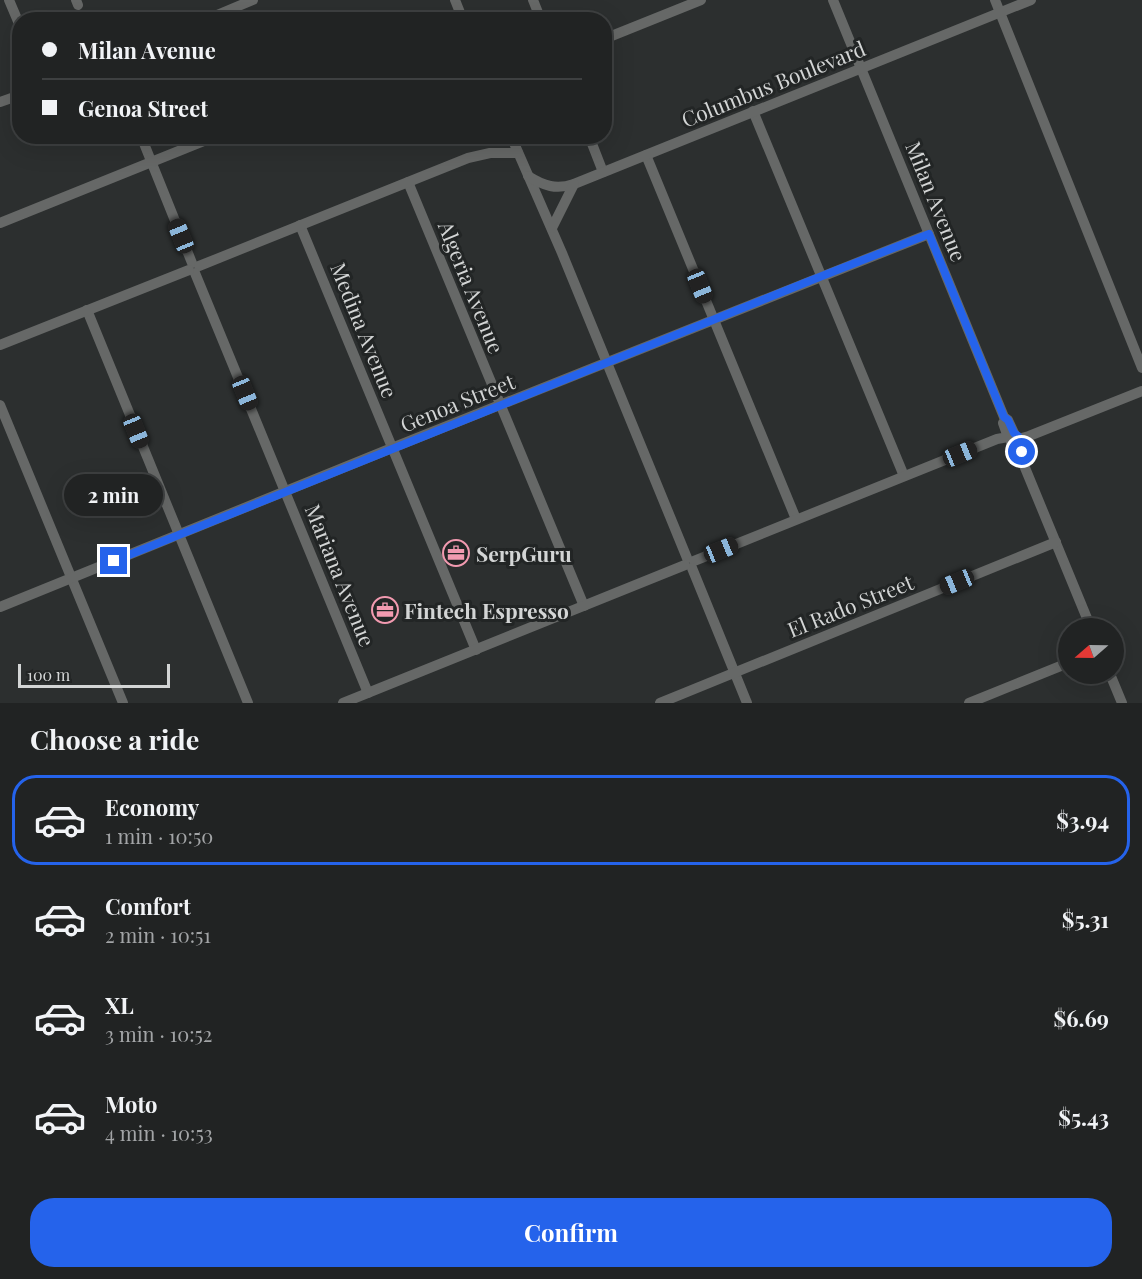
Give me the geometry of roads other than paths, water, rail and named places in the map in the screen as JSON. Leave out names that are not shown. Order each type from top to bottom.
[{"type":"street","points":[[224,12],[253,0]]},
{"type":"street","points":[[612,36],[701,0]]},
{"type":"street","name":"Milan Avenue","points":[[833,0],[1004,417],[1008,420],[1013,438],[1022,452],[1021,458],[1087,618]]},
{"type":"street","points":[[995,0],[1142,368]]},
{"type":"street","name":"Columbus Boulevard","points":[[528,176],[549,187],[574,184],[1031,0]]},
{"type":"street","points":[[753,111],[904,476]]},
{"type":"street","name":"Mariana Avenue","points":[[144,144],[368,693]]},
{"type":"street","points":[[0,223],[196,144]]},
{"type":"street","points":[[514,144],[552,228],[747,703]]},
{"type":"street","points":[[592,144],[603,172]]},
{"type":"street","points":[[0,345],[477,155],[518,153]]},
{"type":"street","points":[[646,155],[796,519]]},
{"type":"street","name":"Algeria Avenue","points":[[408,182],[584,606]]},
{"type":"street","points":[[552,228],[574,184]]},
{"type":"street","name":"Medina Avenue","points":[[300,225],[476,650]]},
{"type":"street","name":"Genoa Street","points":[[0,607],[929,234]]},
{"type":"street","points":[[87,310],[248,703]]},
{"type":"street","points":[[343,703],[997,439],[1029,436],[1142,390]]},
{"type":"street","points":[[0,405],[123,703]]},
{"type":"street","name":"El Rado Street","points":[[660,703],[1056,542]]},
{"type":"street","points":[[969,703],[995,698],[1058,668]]},
{"type":"street","points":[[1114,684],[1122,703]]},
{"type":"place","name":"SerpGuru","points":[[456,553]]},
{"type":"place","name":"Fintech Espresso","points":[[385,610]]}]
